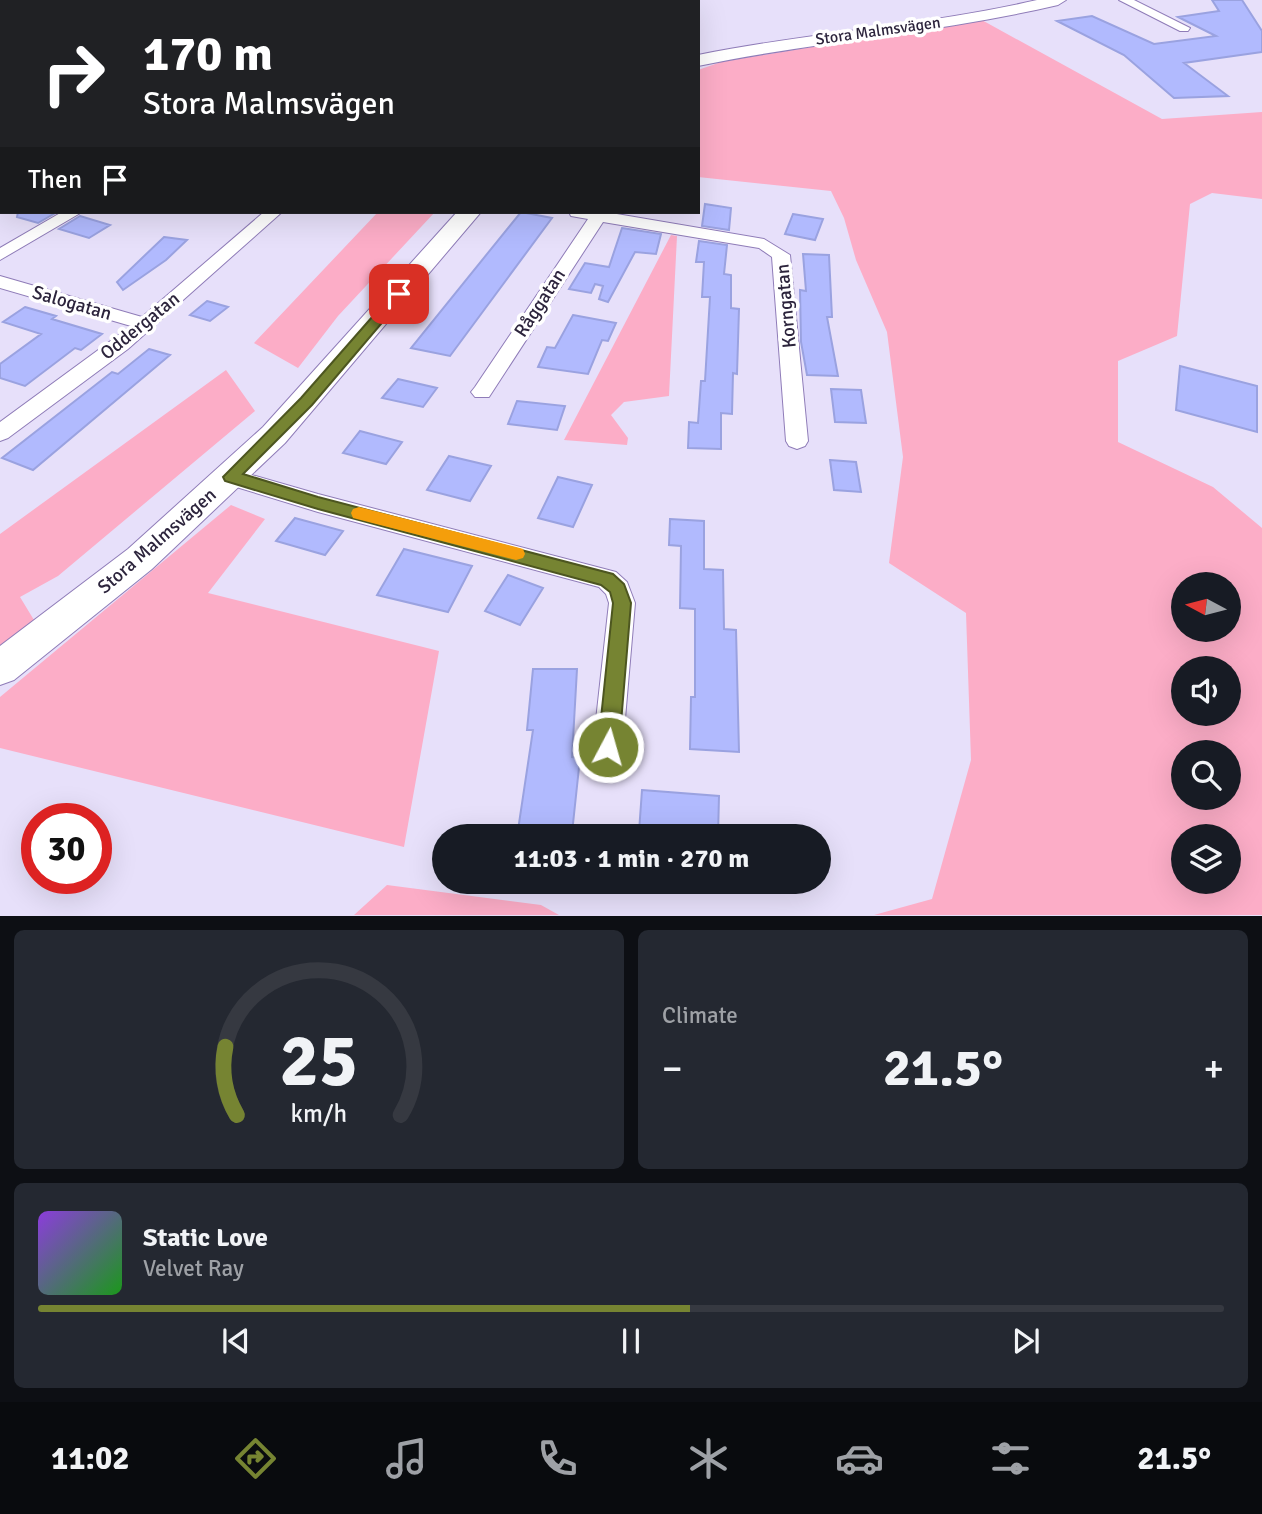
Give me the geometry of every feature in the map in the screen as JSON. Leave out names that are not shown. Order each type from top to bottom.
[{"type":"street","name":"Stora Malmsvägen","points":[[700,61],[755,48],[1008,11],[1058,0]]},
{"type":"street","points":[[1125,0],[1184,28]]},
{"type":"street","points":[[0,255],[71,214]]},
{"type":"street","name":"Oddergatan","points":[[0,433],[121,345],[272,214]]},
{"type":"street","name":"Stora Malmsvägen","points":[[0,668],[140,559],[231,477],[306,401],[467,214]]},
{"type":"street","name":"Korngatan","points":[[592,214],[764,244],[781,255],[797,441]]},
{"type":"street","name":"Råggatan","points":[[482,392],[599,215]]},
{"type":"street","name":"Salogatan","points":[[0,282],[145,324]]},
{"type":"street","points":[[231,477],[318,503],[607,579],[618,589],[622,603],[606,765]]},
{"type":"shaded area","points":[[980,19],[1162,119],[1262,112],[1262,199],[1212,193],[1190,204],[1177,336],[1118,361],[1118,442],[1213,487],[1262,528],[1262,915],[874,915],[932,899],[971,760],[966,613],[889,563],[903,457],[887,332],[856,260],[844,218],[831,191],[700,177],[700,69],[721,62]]},
{"type":"shaded area","points":[[376,214],[433,214],[338,316],[298,368],[254,343]]},
{"type":"shaded area","points":[[671,235],[677,236],[669,396],[624,402],[611,415],[628,438],[627,445],[564,440]]},
{"type":"shaded area","points":[[226,370],[255,411],[58,576],[20,597],[37,625],[0,651],[0,534]]},
{"type":"shaded area","points":[[231,505],[265,519],[208,593],[439,651],[404,847],[0,748],[0,697]]},
{"type":"shaded area","points":[[387,885],[432,891],[432,894],[456,894],[541,905],[559,915],[354,915]]},
{"type":"building","points":[[1212,0],[1242,0],[1262,31],[1262,52],[1184,63],[1228,96],[1174,98],[1124,55],[1057,21],[1092,16],[1154,44],[1216,36],[1178,17],[1219,11]]},
{"type":"building","points":[[705,204],[731,208],[729,230],[702,226]]},
{"type":"building","points":[[18,214],[54,214],[38,223],[17,217]]},
{"type":"building","points":[[519,214],[552,218],[450,356],[411,348]]},
{"type":"building","points":[[793,214],[823,219],[815,240],[785,234]]},
{"type":"building","points":[[80,216],[110,225],[89,238],[59,229]]},
{"type":"building","points":[[622,228],[661,234],[656,254],[635,252],[608,302],[599,299],[603,286],[595,284],[591,293],[569,289],[585,263],[609,267]]},
{"type":"building","points":[[164,237],[187,240],[166,260],[123,290],[117,282]]},
{"type":"building","points":[[699,241],[727,245],[724,274],[731,275],[731,308],[739,309],[737,374],[733,373],[732,414],[721,413],[721,449],[688,448],[689,422],[698,423],[701,381],[705,381],[710,297],[702,297],[704,262],[696,262]]},
{"type":"building","points":[[803,254],[829,255],[832,317],[827,317],[838,376],[807,375],[801,342],[800,290],[806,291]]},
{"type":"building","points":[[207,301],[228,307],[210,321],[190,315]]},
{"type":"building","points":[[25,307],[56,316],[52,319],[102,334],[81,350],[75,348],[25,386],[0,378],[0,364],[41,334],[3,322]]},
{"type":"building","points":[[573,315],[616,323],[608,341],[602,340],[588,374],[538,367],[547,347],[555,348]]},
{"type":"building","points":[[149,349],[170,355],[33,470],[2,458],[112,372],[118,374]]},
{"type":"building","points":[[1180,366],[1257,386],[1257,432],[1176,410]]},
{"type":"building","points":[[398,379],[437,388],[423,407],[382,398]]},
{"type":"building","points":[[831,389],[861,390],[866,423],[835,422]]},
{"type":"building","points":[[517,401],[565,406],[557,430],[508,424]]},
{"type":"building","points":[[360,431],[402,442],[386,464],[343,453]]},
{"type":"building","points":[[449,456],[491,466],[470,501],[427,490]]},
{"type":"building","points":[[830,460],[856,462],[861,492],[834,490]]},
{"type":"building","points":[[558,477],[592,485],[573,527],[538,518]]},
{"type":"building","points":[[295,518],[343,531],[325,555],[276,541]]},
{"type":"building","points":[[670,519],[704,521],[704,569],[723,570],[724,629],[736,630],[739,752],[690,749],[691,697],[695,697],[695,609],[680,608],[681,546],[669,545]]},
{"type":"building","points":[[404,549],[472,566],[448,612],[377,595]]},
{"type":"building","points":[[508,575],[543,588],[520,625],[485,611]]},
{"type":"building","points":[[533,669],[577,669],[572,757],[580,758],[573,824],[519,824],[533,730],[527,730]]},
{"type":"building","points":[[642,790],[719,796],[718,824],[640,824]]},
{"type":"slow traffic","points":[[359,513],[516,554]]},
{"type":"route","points":[[399,294],[306,401],[231,477],[318,503],[593,573],[607,579],[618,589],[622,603],[608,747]]}]
